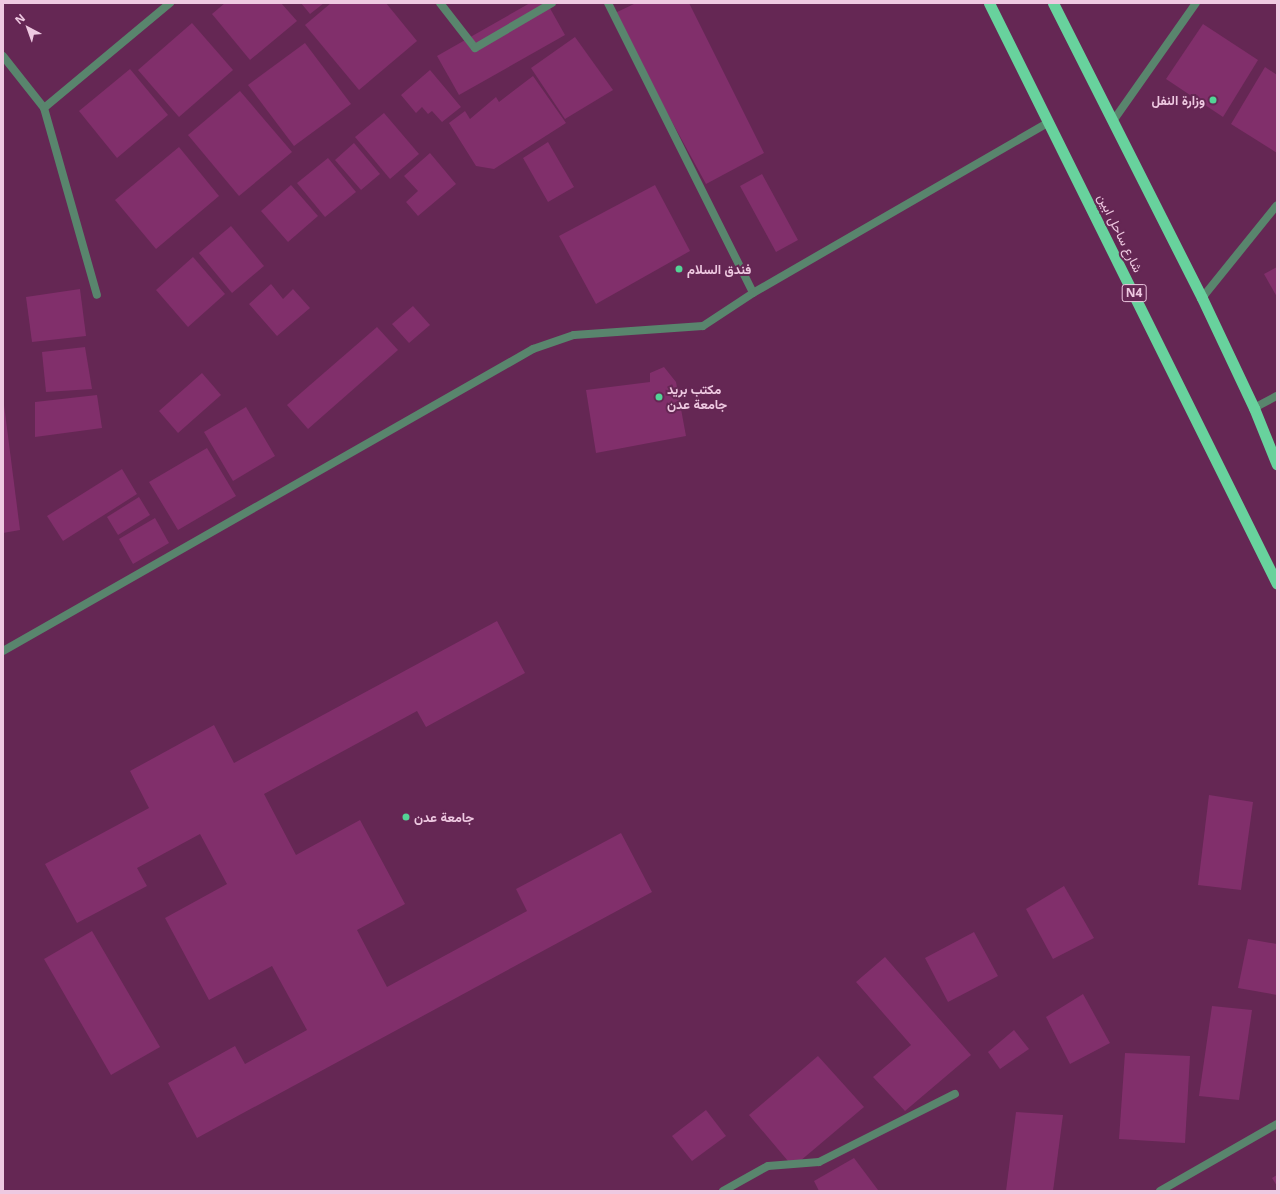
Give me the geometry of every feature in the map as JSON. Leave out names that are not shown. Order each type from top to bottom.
[{"type":"highway","name":"شارع ساحل ابين","points":[[989,3],[1050,122],[1277,584]]},
{"type":"highway","points":[[1053,3],[1202,298],[1254,408],[1277,465]]},
{"type":"street","points":[[44,108],[170,3]]},
{"type":"street","points":[[440,3],[475,48],[552,3]]},
{"type":"street","points":[[608,3],[753,293]]},
{"type":"street","points":[[1112,121],[1196,3]]},
{"type":"street","points":[[3,56],[44,108],[97,295]]},
{"type":"street","points":[[3,651],[533,349],[574,335],[704,326],[753,293],[1050,122]]},
{"type":"street","points":[[1202,298],[1277,205]]},
{"type":"street","points":[[1254,408],[1277,396]]},
{"type":"street","points":[[724,1191],[768,1166],[819,1162],[955,1094]]},
{"type":"street","points":[[1160,1191],[1277,1124]]},
{"type":"building","points":[[225,3],[281,3],[297,21],[250,60],[212,14]]},
{"type":"building","points":[[301,3],[324,3],[310,14]]},
{"type":"building","points":[[331,3],[386,3],[417,41],[359,90],[305,25]]},
{"type":"building","points":[[530,3],[547,3],[565,35],[459,95],[437,56]]},
{"type":"building","points":[[636,3],[689,3],[764,153],[706,184],[613,14]]},
{"type":"building","points":[[192,23],[233,70],[179,117],[138,70]]},
{"type":"building","points":[[1203,24],[1258,60],[1223,117],[1166,79]]},
{"type":"building","points":[[575,37],[613,90],[565,119],[531,68]]},
{"type":"building","points":[[305,43],[351,104],[294,146],[248,85]]},
{"type":"building","points":[[1265,67],[1277,75],[1277,153],[1231,124]]},
{"type":"building","points":[[130,69],[168,115],[117,158],[79,111]]},
{"type":"building","points":[[430,70],[461,107],[442,122],[432,111],[428,114],[422,107],[416,113],[401,95]]},
{"type":"building","points":[[533,76],[566,123],[494,169],[476,166],[449,123],[465,111],[470,119],[496,97],[499,102]]},
{"type":"building","points":[[240,91],[292,152],[239,196],[188,135]]},
{"type":"building","points":[[384,113],[419,154],[390,179],[355,137]]},
{"type":"building","points":[[548,142],[574,187],[548,202],[523,158]]},
{"type":"building","points":[[354,143],[380,174],[361,190],[335,160]]},
{"type":"building","points":[[179,147],[219,196],[156,249],[115,200]]},
{"type":"building","points":[[430,153],[456,184],[418,216],[406,202],[418,191],[404,176]]},
{"type":"building","points":[[328,158],[356,192],[325,217],[297,183]]},
{"type":"building","points":[[762,174],[798,240],[776,252],[740,186]]},
{"type":"building","points":[[291,185],[318,216],[288,242],[261,211]]},
{"type":"building","points":[[655,185],[690,251],[596,304],[559,236]]},
{"type":"building","points":[[231,226],[264,266],[232,293],[199,253]]},
{"type":"building","points":[[193,257],[225,294],[188,327],[156,290]]},
{"type":"building","points":[[1277,267],[1277,297],[1264,274]]},
{"type":"building","points":[[271,284],[283,299],[293,289],[310,308],[277,336],[249,304]]},
{"type":"building","points":[[80,289],[86,336],[32,342],[26,297]]},
{"type":"building","points":[[413,306],[430,325],[409,343],[392,324]]},
{"type":"building","points":[[377,327],[398,350],[308,429],[287,405]]},
{"type":"building","points":[[85,347],[92,389],[46,392],[42,352]]},
{"type":"building","points":[[664,367],[676,382],[686,436],[596,453],[586,390],[650,382],[650,373]]},
{"type":"building","points":[[202,373],[221,395],[178,433],[159,411]]},
{"type":"building","points":[[97,395],[102,428],[35,437],[35,402]]},
{"type":"building","points":[[3,397],[20,530],[3,533]]},
{"type":"building","points":[[246,407],[275,456],[233,481],[204,432]]},
{"type":"building","points":[[207,448],[236,496],[178,530],[149,482]]},
{"type":"building","points":[[122,469],[137,494],[63,541],[47,516]]},
{"type":"building","points":[[139,497],[150,515],[118,535],[107,517]]},
{"type":"building","points":[[155,518],[169,543],[133,564],[119,539]]},
{"type":"building","points":[[497,621],[525,673],[426,727],[417,711],[264,794],[296,855],[360,820],[405,904],[357,930],[387,987],[527,911],[516,889],[621,833],[652,892],[197,1138],[168,1083],[235,1046],[245,1064],[307,1030],[272,966],[209,1000],[165,918],[227,884],[200,834],[137,868],[147,886],[77,923],[45,864],[149,808],[130,771],[214,725],[234,763]]},
{"type":"building","points":[[1209,795],[1253,802],[1241,890],[1198,885]]},
{"type":"building","points":[[1064,886],[1094,938],[1053,959],[1026,909]]},
{"type":"building","points":[[92,931],[160,1047],[111,1075],[44,959]]},
{"type":"building","points":[[974,932],[998,976],[948,1002],[925,958]]},
{"type":"building","points":[[1248,939],[1277,944],[1277,995],[1238,988]]},
{"type":"building","points":[[885,957],[971,1055],[905,1111],[873,1077],[911,1045],[856,982]]},
{"type":"building","points":[[1083,994],[1110,1043],[1070,1064],[1046,1017]]},
{"type":"building","points":[[1212,1006],[1252,1010],[1239,1100],[1199,1096]]},
{"type":"building","points":[[1014,1030],[1029,1049],[1000,1069],[988,1052]]},
{"type":"building","points":[[1125,1053],[1190,1056],[1185,1143],[1119,1139]]},
{"type":"building","points":[[818,1056],[864,1107],[793,1167],[749,1115]]},
{"type":"building","points":[[706,1110],[726,1136],[692,1161],[672,1136]]},
{"type":"building","points":[[1016,1112],[1063,1115],[1053,1191],[1006,1191]]},
{"type":"building","points":[[854,1158],[878,1190],[819,1191],[814,1181]]},
{"type":"building","points":[[1277,1175],[1277,1186],[1272,1178]]},
{"type":"place","name":"وزارة النفل","points":[[1213,100]]},
{"type":"place","name":"فندق السلام","points":[[679,269]]},
{"type":"place","name":"مكتب بريد جامعة عدن","points":[[659,397]]},
{"type":"place","name":"جامعة عدن","points":[[406,817]]}]
